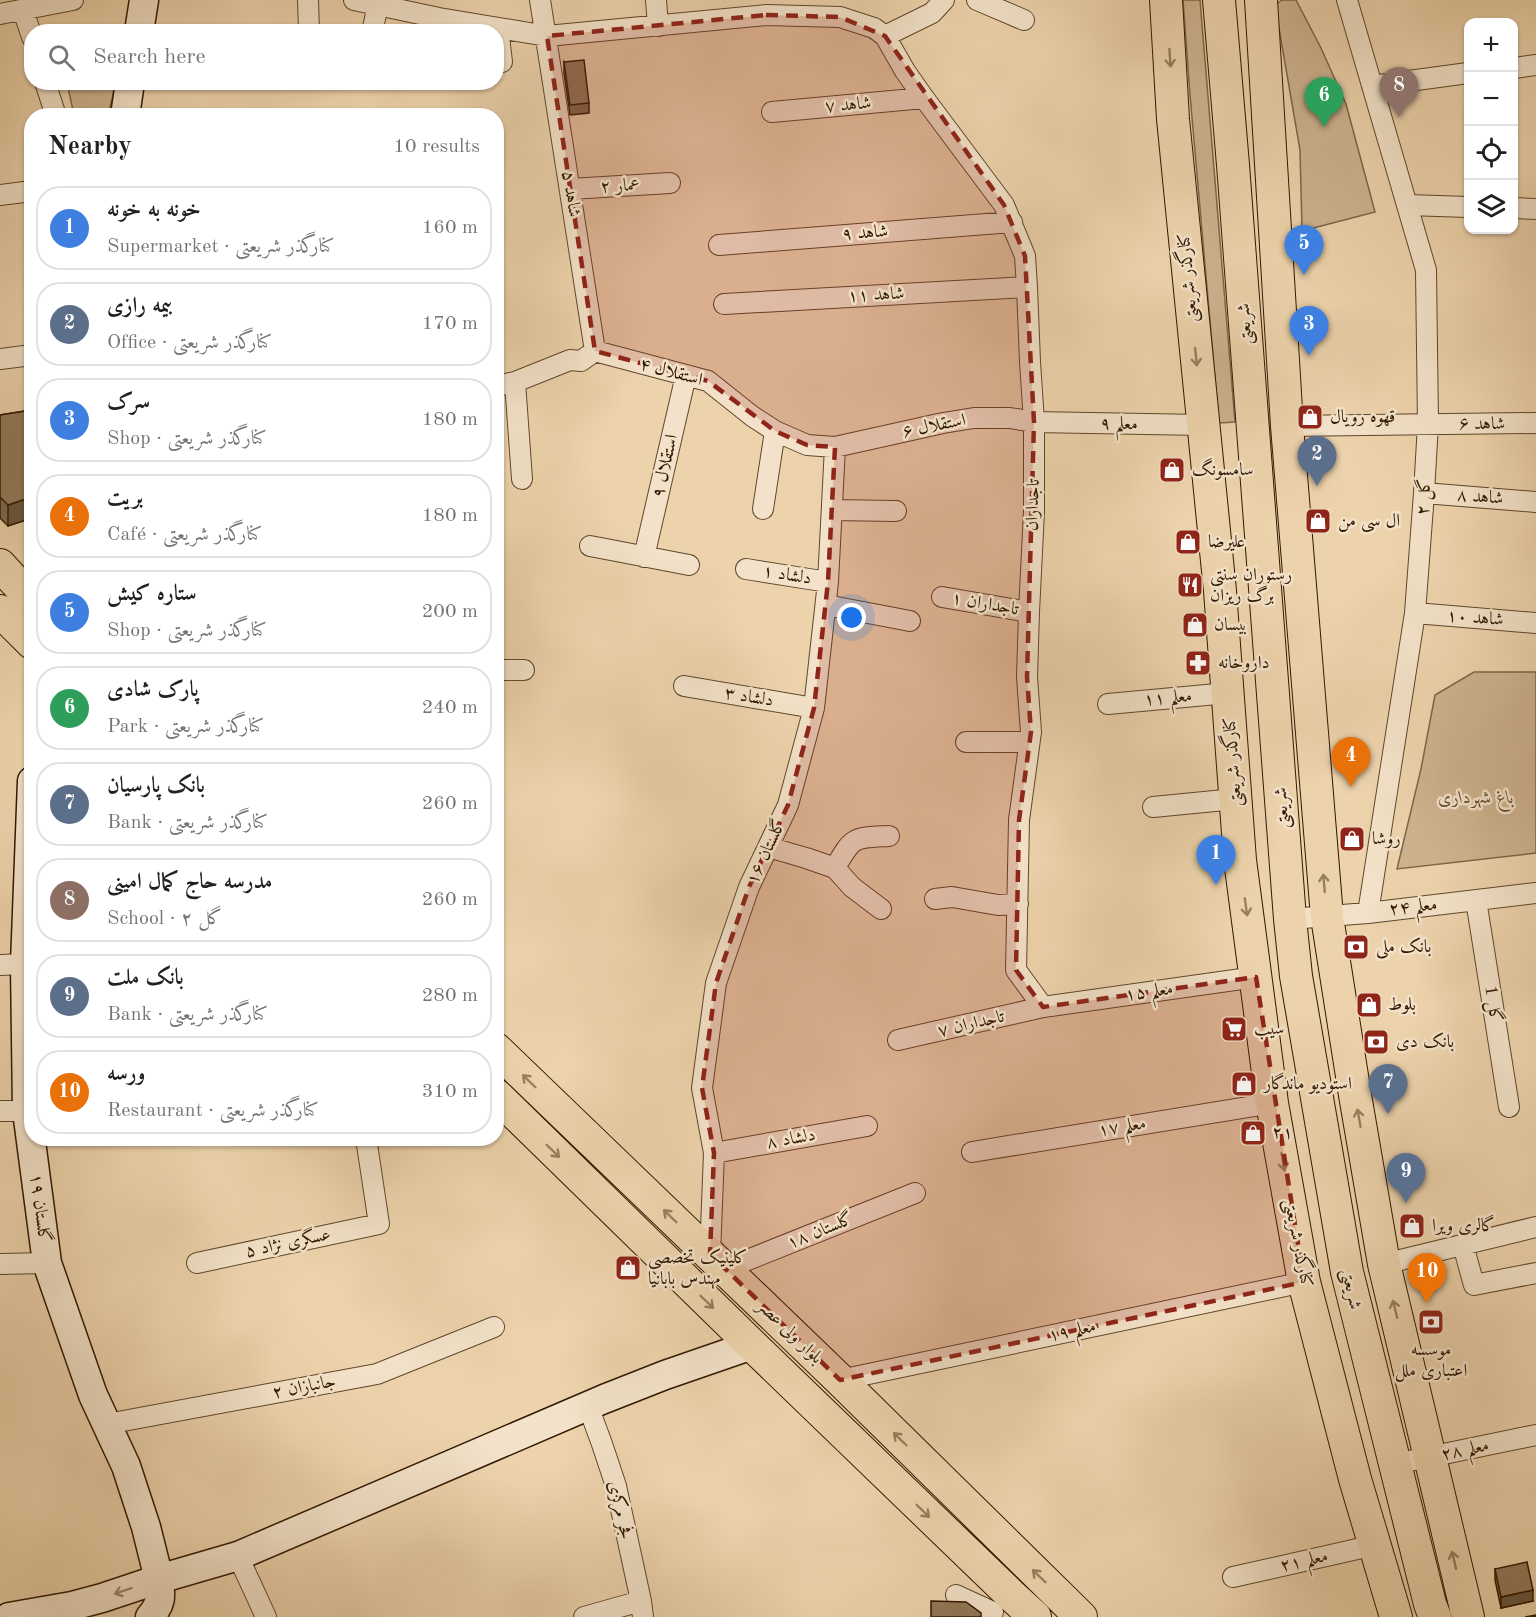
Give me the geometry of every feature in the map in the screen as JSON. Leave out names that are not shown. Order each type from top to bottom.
[{"type":"main road","points":[[140,24],[144,0]]},
{"type":"main road","name":"کنارگذر شریعتی","points":[[1166,0],[1173,119],[1220,591],[1240,860],[1272,1103],[1304,1282],[1355,1479],[1396,1617]]},
{"type":"main road","name":"شریعتی","points":[[1219,0],[1296,976],[1347,1272],[1432,1613]]},
{"type":"main road","points":[[1261,0],[1287,426],[1327,917],[1384,1264],[1468,1617]]},
{"type":"main road","points":[[126,108],[129,90]]},
{"type":"main road","points":[[1203,425],[1253,425]]},
{"type":"main road","points":[[0,565],[24,591]]},
{"type":"main road","name":"گلستان ۱۹","points":[[24,854],[12,964],[14,1111],[47,1263],[93,1395],[126,1466],[146,1527],[159,1579],[161,1598],[158,1608],[150,1617]]},
{"type":"main road","name":"بلوار ولی عصر","points":[[504,1057],[840,1380],[1081,1617]]},
{"type":"main road","name":"بلوار ولی عصر","points":[[504,1103],[752,1345],[999,1608],[1035,1617]]},
{"type":"main road","points":[[9,1617],[48,1614],[238,1556],[588,1406],[665,1375],[752,1345]]},
{"type":"street","points":[[0,14],[74,0]]},
{"type":"street","points":[[308,0],[309,24]]},
{"type":"street","points":[[354,0],[452,24]]},
{"type":"street","name":"شاهد ۵","points":[[540,0],[595,351]]},
{"type":"street","points":[[656,0],[658,26]]},
{"type":"street","points":[[504,29],[547,36],[658,26],[723,10],[841,9],[885,36],[932,13],[944,0]]},
{"type":"street","points":[[977,0],[1024,20]]},
{"type":"street","name":"گل ۲","points":[[1347,0],[1426,270],[1428,424],[1415,613],[1368,913]]},
{"type":"street","points":[[374,24],[378,5]]},
{"type":"street","points":[[23,10],[28,24]]},
{"type":"street","name":"تاجداران","points":[[885,36],[924,98],[1004,205],[1025,256],[1034,422],[1034,511],[1027,677],[1031,732],[1019,820],[1016,970],[1043,1008]]},
{"type":"street","points":[[1518,67],[1536,65]]},
{"type":"street","points":[[1372,86],[1464,74]]},
{"type":"street","points":[[48,90],[53,108]]},
{"type":"street","name":"شاهد ۷","points":[[772,112],[924,98]]},
{"type":"street","name":"عمار ۲","points":[[570,189],[670,183]]},
{"type":"street","points":[[0,195],[24,192]]},
{"type":"street","points":[[1408,205],[1464,207]]},
{"type":"street","points":[[1518,208],[1536,209]]},
{"type":"street","name":"شاهد ۹","points":[[719,245],[1012,222]]},
{"type":"street","name":"شاهد ۱۱","points":[[724,304],[1027,287]]},
{"type":"street","points":[[522,479],[506,384],[570,360],[581,361],[595,351]]},
{"type":"street","name":"استقلال ۴","points":[[595,351],[708,381],[775,431],[807,445],[835,447]]},
{"type":"street","points":[[0,359],[24,356]]},
{"type":"street","name":"استقلال ۹","points":[[644,556],[686,375]]},
{"type":"street","name":"استقلال ۶","points":[[835,447],[974,418],[1010,418],[1034,422]]},
{"type":"street","name":"معلم ۹","points":[[1034,422],[1203,425]]},
{"type":"street","name":"شاهد ۶","points":[[1287,426],[1536,423]]},
{"type":"street","points":[[763,509],[775,431]]},
{"type":"street","name":"گلستان ۱۶","points":[[718,1262],[714,1153],[702,1088],[716,983],[749,887],[788,805],[814,708],[828,582],[835,447]]},
{"type":"street","name":"شاهد ۸","points":[[1424,493],[1536,502]]},
{"type":"street","points":[[832,510],[896,512]]},
{"type":"street","points":[[590,546],[689,565]]},
{"type":"street","name":"دلشاد ۱","points":[[746,569],[828,582]]},
{"type":"street","name":"تاجداران ۱","points":[[942,597],[1029,612]]},
{"type":"street","points":[[826,605],[910,621]]},
{"type":"street","name":"شاهد ۱۰","points":[[1415,613],[1536,623]]},
{"type":"street","points":[[504,670],[524,670]]},
{"type":"street","name":"دلشاد ۳","points":[[684,686],[814,708]]},
{"type":"street","name":"معلم ۱۱","points":[[1108,704],[1228,693]]},
{"type":"street","points":[[966,742],[1029,742]]},
{"type":"street","points":[[1153,807],[1235,799]]},
{"type":"street","points":[[835,868],[848,846],[859,838],[889,836]]},
{"type":"street","points":[[768,848],[835,868],[852,886],[881,909]]},
{"type":"street","name":"معلم ۲۴","points":[[1290,919],[1368,913],[1536,893]]},
{"type":"street","points":[[935,899],[952,897],[998,905],[1018,904]]},
{"type":"street","name":"گل 1","points":[[1476,900],[1509,1107]]},
{"type":"street","name":"معلم ۱۵","points":[[1043,1008],[1256,977]]},
{"type":"street","name":"تاجداران ۷","points":[[898,1040],[1043,1008]]},
{"type":"street","name":"معلم ۱۷","points":[[972,1152],[1272,1103]]},
{"type":"street","name":"دلشاد ۸","points":[[714,1153],[867,1126]]},
{"type":"street","name":"عسگری نژاد ۵","points":[[197,1263],[379,1224],[367,1146]]},
{"type":"street","name":"گلستان ۱۸","points":[[718,1262],[915,1193]]},
{"type":"street","points":[[1384,1264],[1536,1227]]},
{"type":"street","points":[[1463,1245],[1474,1285],[1536,1273]]},
{"type":"street","points":[[0,1264],[47,1263]]},
{"type":"street","name":"معلم ۱۹","points":[[840,1380],[1304,1282]]},
{"type":"street","name":"جانبازان ۲","points":[[107,1424],[377,1374],[494,1327]]},
{"type":"street","name":"فجر مرکزی","points":[[588,1406],[615,1486],[642,1609]]},
{"type":"street","name":"معلم ۲۸","points":[[1395,1464],[1536,1435]]},
{"type":"street","name":"معلم ۲۱","points":[[1233,1577],[1374,1545]]},
{"type":"street","points":[[238,1556],[266,1617]]},
{"type":"street","points":[[956,1595],[999,1608]]},
{"type":"street","points":[[584,1617],[642,1609]]},
{"type":"highlighted area","points":[[766,15],[840,17],[885,36],[1004,205],[1025,256],[1034,422],[1027,677],[1031,732],[1019,820],[1016,970],[1043,1007],[1256,977],[1304,1282],[840,1380],[710,1254],[714,1153],[702,1088],[716,983],[749,887],[788,805],[814,708],[828,582],[835,447],[807,445],[775,431],[708,381],[595,351],[547,36]]},
{"type":"green space","points":[[1183,0],[1200,0],[1235,422],[1219,423]]},
{"type":"green space","points":[[1282,0],[1296,0],[1346,104],[1375,212],[1302,231],[1300,150],[1275,5]]},
{"type":"green space","points":[[69,90],[114,90],[110,108],[72,108]]},
{"type":"green space","name":"باغ شهرداری","points":[[1474,672],[1536,672],[1536,853],[1397,869],[1421,769],[1435,695]]},
{"type":"building","points":[[584,60],[589,103],[570,105],[564,62]]},
{"type":"building","points":[[24,411],[24,500],[8,505],[0,497],[0,415]]},
{"type":"building","points":[[1527,1562],[1533,1590],[1501,1597],[1495,1569]]},
{"type":"building","points":[[931,1601],[966,1602],[981,1613],[981,1617],[931,1617]]},
{"type":"place","name":"مدرسه حاج کمال امینی","points":[[1399,117]]},
{"type":"place","name":"پارک شادی","points":[[1324,127]]},
{"type":"place","name":"ستاره کیش","points":[[1304,275]]},
{"type":"place","name":"سرک","points":[[1309,356]]},
{"type":"place","name":"قهوه رویال","points":[[1310,417]]},
{"type":"place","name":"سامسونگ","points":[[1172,470]]},
{"type":"place","name":"بیمه رازی","points":[[1317,486]]},
{"type":"place","name":"ال سی من","points":[[1318,521]]},
{"type":"place","name":"علیرضا","points":[[1188,542]]},
{"type":"place","name":"رستوران سنتی برگ ریزان","points":[[1190,585]]},
{"type":"place","name":"بیسان","points":[[1195,625]]},
{"type":"place","name":"داروخانه","points":[[1198,663]]},
{"type":"place","name":"بریت","points":[[1351,787]]},
{"type":"place","name":"روشا","points":[[1352,839]]},
{"type":"place","name":"خونه به خونه","points":[[1216,885]]},
{"type":"place","name":"بانک ملی","points":[[1356,947]]},
{"type":"place","name":"بلوط","points":[[1369,1005]]},
{"type":"place","name":"سیب","points":[[1234,1029]]},
{"type":"place","name":"بانک دی","points":[[1376,1042]]},
{"type":"place","name":"استودیو ماندگار","points":[[1244,1084]]},
{"type":"place","name":"بانک پارسیان","points":[[1388,1114]]},
{"type":"place","name":"۲۱","points":[[1253,1133]]},
{"type":"place","name":"بانک ملت","points":[[1406,1203]]},
{"type":"place","name":"گالری ویرا","points":[[1412,1226]]},
{"type":"place","name":"کلینیک تخصصی مهندس بابانیا","points":[[628,1268]]},
{"type":"place","name":"ورسه","points":[[1427,1303]]},
{"type":"place","name":"موسسه اعتباری ملل","points":[[1431,1322]]}]
